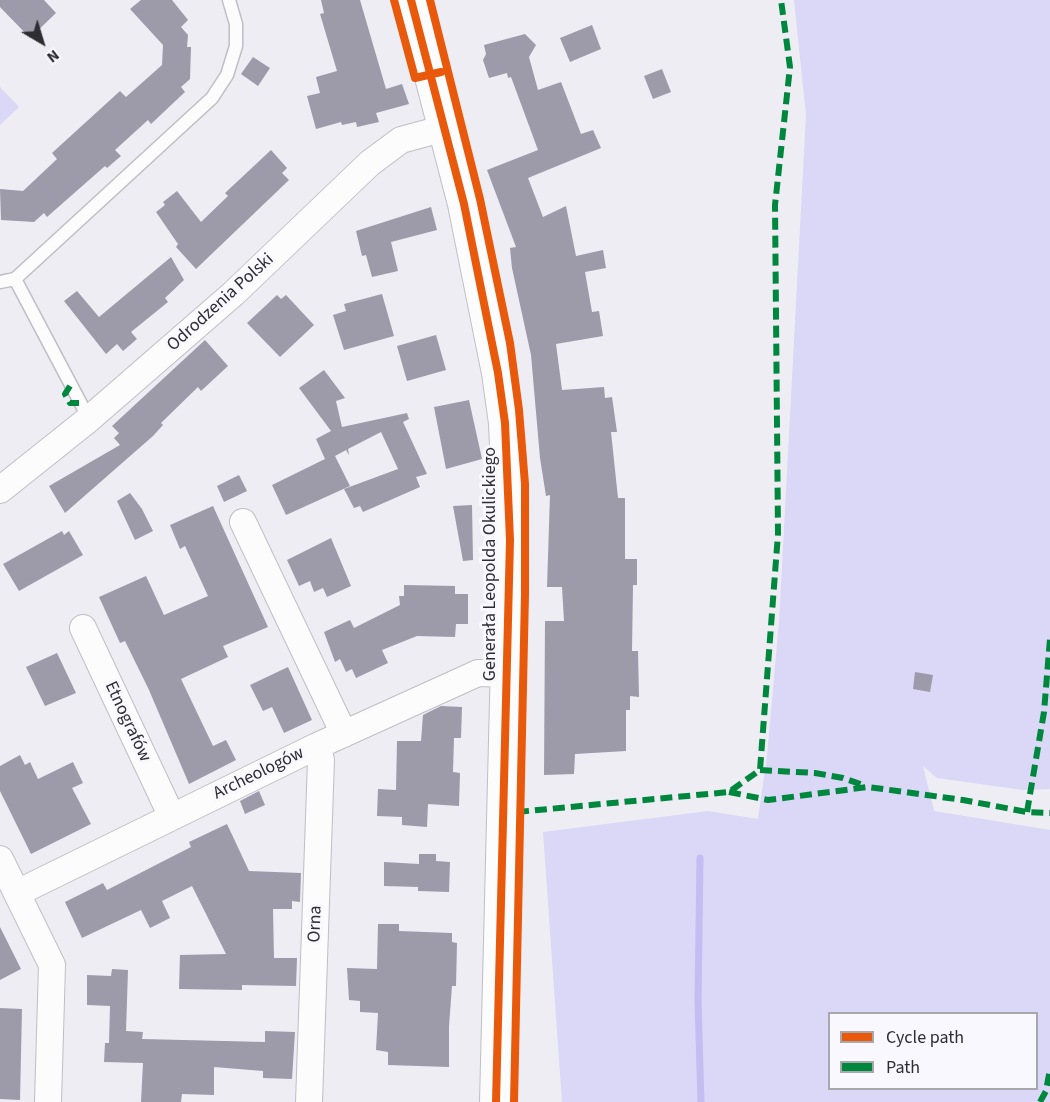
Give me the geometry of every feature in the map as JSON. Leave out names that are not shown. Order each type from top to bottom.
[{"type":"street","name":"Generała Leopolda Okulickiego","points":[[411,0],[464,204],[498,373],[505,423],[510,540],[496,1102]]},
{"type":"street","name":"Odrodzenia Polski","points":[[0,490],[89,419],[234,293],[370,163],[401,140],[445,128]]},
{"type":"street","points":[[243,522],[344,735]]},
{"type":"street","name":"Etnografów","points":[[83,628],[172,816]]},
{"type":"street","name":"Archeologów","points":[[17,893],[317,746],[478,673],[507,674]]},
{"type":"street","name":"Orna","points":[[309,1102],[321,760],[317,746]]},
{"type":"street","points":[[0,859],[52,965],[48,1102]]},
{"type":"lane","points":[[0,282],[15,279],[203,108],[216,93],[227,75],[236,46],[236,24],[229,0]]},
{"type":"lane","points":[[15,279],[89,419]]},
{"type":"shaded area","points":[[794,0],[1050,0],[1050,789],[1023,790],[937,778],[923,766],[934,811],[1050,830],[1050,1102],[562,1102],[543,832],[708,811],[758,819],[767,756],[779,622],[806,115]]},
{"type":"shaded area","points":[[0,87],[19,107],[0,125]]},
{"type":"building","points":[[0,0],[44,0],[56,13],[30,38],[0,7]]},
{"type":"building","points":[[141,0],[172,0],[188,20],[181,27],[188,35],[187,47],[191,47],[190,79],[181,87],[185,92],[151,124],[148,120],[115,150],[121,156],[107,168],[105,166],[47,217],[44,213],[34,222],[1,220],[0,189],[23,191],[57,159],[52,153],[120,91],[126,97],[162,65],[163,45],[130,9]]},
{"type":"building","points":[[321,0],[360,0],[386,89],[402,84],[409,104],[376,113],[379,122],[357,127],[356,122],[342,125],[341,122],[316,129],[307,96],[320,93],[316,77],[337,71],[320,14],[324,13]]},
{"type":"building","points":[[592,25],[601,49],[570,62],[560,38]]},
{"type":"building","points":[[525,34],[536,45],[529,57],[538,90],[561,82],[581,134],[593,130],[601,148],[528,178],[543,217],[566,206],[576,256],[603,250],[606,268],[585,272],[592,312],[599,311],[603,336],[556,344],[562,390],[604,387],[605,398],[612,397],[617,432],[611,432],[618,498],[625,498],[625,559],[637,559],[637,585],[633,585],[632,651],[638,651],[639,697],[630,696],[630,710],[626,710],[626,751],[575,754],[574,774],[544,775],[545,621],[564,621],[562,587],[547,587],[550,495],[546,496],[540,458],[531,355],[512,268],[510,248],[516,247],[487,170],[538,150],[511,77],[508,78],[507,73],[489,78],[483,60],[486,54],[484,45]]},
{"type":"building","points":[[253,57],[270,68],[258,86],[241,74]]},
{"type":"building","points":[[662,69],[671,92],[653,99],[644,76]]},
{"type":"building","points":[[271,150],[287,168],[282,173],[289,180],[196,269],[176,247],[178,244],[156,212],[165,205],[163,202],[177,191],[201,222],[228,196],[225,193]]},
{"type":"building","points":[[431,207],[437,230],[391,242],[398,271],[372,277],[366,255],[362,256],[356,231]]},
{"type":"building","points":[[171,257],[184,280],[165,298],[168,302],[131,332],[137,339],[123,351],[117,344],[106,354],[64,301],[77,291],[99,317]]},
{"type":"building","points":[[382,294],[394,336],[344,350],[333,315],[346,311],[344,304]]},
{"type":"building","points":[[277,295],[281,299],[286,295],[314,325],[280,357],[247,323]]},
{"type":"building","points":[[436,335],[446,370],[407,381],[397,346]]},
{"type":"building","points":[[205,340],[228,366],[201,391],[198,387],[161,423],[163,425],[153,436],[65,513],[49,486],[120,445],[114,438],[119,433],[112,426]]},
{"type":"building","points":[[324,370],[345,398],[336,401],[342,427],[407,413],[409,419],[403,422],[427,474],[416,477],[420,487],[363,512],[360,506],[354,508],[344,489],[398,469],[381,432],[348,449],[349,455],[346,450],[335,456],[350,486],[286,515],[272,485],[325,459],[316,439],[331,431],[299,388]]},
{"type":"building","points":[[469,400],[482,459],[446,469],[434,407]]},
{"type":"building","points":[[239,475],[247,491],[224,502],[217,486]]},
{"type":"building","points":[[130,493],[142,509],[153,531],[135,540],[117,501]]},
{"type":"building","points":[[472,505],[473,560],[463,561],[453,506]]},
{"type":"building","points":[[213,506],[268,627],[223,646],[228,657],[181,679],[213,746],[226,740],[236,760],[189,784],[149,690],[125,641],[120,643],[99,597],[146,576],[164,615],[208,596],[185,546],[180,549],[170,525]]},
{"type":"building","points":[[62,531],[64,535],[69,531],[83,555],[19,591],[3,564]]},
{"type":"building","points":[[331,538],[351,586],[327,597],[323,588],[314,592],[310,581],[299,586],[287,560]]},
{"type":"building","points":[[404,585],[455,586],[455,594],[468,594],[468,624],[456,624],[455,637],[417,636],[382,650],[388,663],[356,678],[352,669],[346,672],[340,659],[335,662],[324,632],[350,620],[354,628],[400,605],[399,596],[404,596]]},
{"type":"building","points":[[57,653],[76,693],[45,706],[26,667]]},
{"type":"building","points":[[288,667],[312,720],[284,733],[272,707],[263,711],[250,685]]},
{"type":"building","points":[[915,672],[933,675],[930,692],[913,689]]},
{"type":"building","points":[[441,706],[462,707],[461,738],[454,738],[453,772],[460,773],[459,806],[428,804],[427,827],[402,825],[402,817],[377,816],[378,789],[396,790],[397,741],[421,741],[423,715]]},
{"type":"building","points":[[20,755],[25,765],[30,762],[38,779],[73,762],[83,783],[72,788],[91,824],[31,854],[0,791],[0,766]]},
{"type":"building","points":[[259,791],[265,805],[245,814],[240,801]]},
{"type":"building","points":[[227,824],[249,871],[301,873],[300,902],[292,901],[292,909],[273,909],[274,958],[297,958],[296,986],[242,985],[242,990],[179,989],[180,955],[226,954],[192,886],[162,901],[170,918],[150,928],[141,910],[82,938],[65,902],[103,883],[107,890],[191,847],[189,842]]},
{"type":"building","points":[[419,854],[436,854],[436,861],[450,862],[449,892],[418,891],[418,887],[384,886],[384,862],[419,864]]},
{"type":"building","points":[[378,924],[399,924],[399,931],[452,933],[452,942],[457,943],[456,986],[452,986],[449,1026],[449,1067],[388,1065],[388,1052],[376,1050],[378,1013],[360,1012],[360,1001],[349,1000],[347,968],[377,969]]},
{"type":"building","points":[[0,927],[21,969],[0,980]]},
{"type":"building","points":[[112,969],[128,970],[126,1031],[143,1032],[142,1039],[265,1042],[265,1031],[295,1032],[292,1079],[263,1078],[263,1071],[214,1067],[214,1095],[182,1094],[181,1102],[141,1102],[143,1063],[104,1062],[105,1043],[109,1043],[110,1006],[87,1005],[87,975],[111,976]]},
{"type":"building","points":[[0,1008],[22,1009],[20,1100],[0,1099]]},
{"type":"waterway","points":[[700,858],[698,1001],[701,1102]]},
{"type":"marked path","points":[[517,812],[729,792],[760,770],[778,534],[775,205],[790,67],[781,0]]},
{"type":"marked path","points":[[70,386],[65,394],[70,403],[79,403]]},
{"type":"marked path","points":[[1027,812],[1044,712],[1050,639]]},
{"type":"marked path","points":[[760,770],[815,773],[843,778],[866,786]]},
{"type":"marked path","points":[[729,792],[768,800],[868,787],[963,800],[1027,812],[1050,813]]},
{"type":"marked path","points":[[1040,1102],[1046,1091],[1050,1069]]},
{"type":"cycle path","points":[[394,0],[415,78],[441,72]]},
{"type":"cycle path","points":[[411,0],[464,204],[498,373],[505,423],[510,540],[496,1102]]},
{"type":"cycle path","points":[[430,0],[480,199],[510,343],[519,410],[525,484],[525,594],[514,1102]]}]
